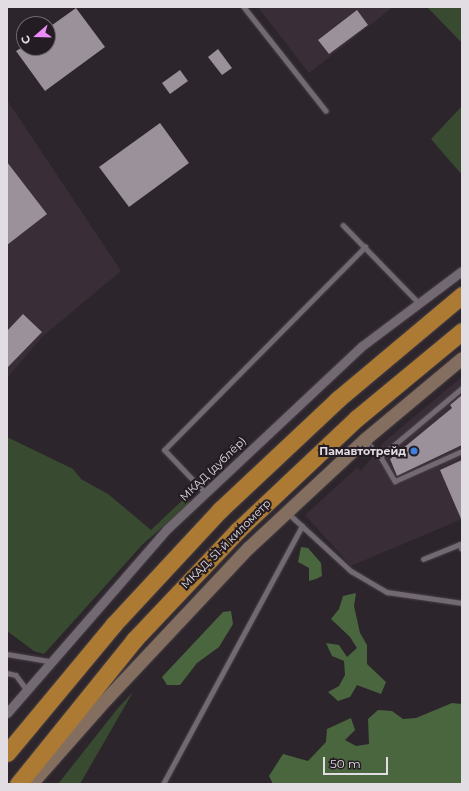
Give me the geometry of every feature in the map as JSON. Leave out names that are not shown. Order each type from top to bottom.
[{"type":"highway","points":[[7,752],[46,702],[220,510],[338,399],[462,295]]},
{"type":"highway","name":"МКАД, 51-й километр","points":[[18,784],[134,640],[238,530],[358,418],[462,331]]},
{"type":"street","name":"МКАД (дублёр)","points":[[7,713],[49,661],[167,529],[324,380],[418,302],[462,271]]},
{"type":"street","points":[[31,784],[166,633],[286,512],[365,439],[462,358]]},
{"type":"lane","points":[[244,7],[326,111]]},
{"type":"lane","points":[[343,225],[418,302]]},
{"type":"lane","points":[[205,493],[164,450],[365,246]]},
{"type":"lane","points":[[380,456],[462,388]]},
{"type":"lane","points":[[365,439],[380,456],[395,481],[462,451]]},
{"type":"lane","points":[[286,512],[351,571],[387,592],[462,603]]},
{"type":"lane","points":[[163,784],[302,526]]},
{"type":"lane","points":[[423,559],[460,544],[462,549]]},
{"type":"lane","points":[[7,654],[49,661]]},
{"type":"lane","points":[[7,673],[16,674],[26,688]]},
{"type":"shaded area","points":[[258,7],[393,7],[309,73]]},
{"type":"shaded area","points":[[7,100],[121,271],[42,337],[7,378]]},
{"type":"shaded area","points":[[462,377],[462,519],[351,566],[305,515],[357,468],[361,471],[384,442]]},
{"type":"green space","points":[[427,7],[462,7],[462,43]]},
{"type":"green space","points":[[462,106],[462,175],[431,139]]},
{"type":"green space","points":[[7,437],[73,469],[81,479],[108,494],[151,530],[189,494],[189,504],[143,544],[44,654],[34,651],[7,631]]},
{"type":"green space","points":[[301,547],[308,548],[321,563],[322,576],[309,581],[309,568],[298,562]]},
{"type":"green space","points":[[356,593],[354,606],[360,633],[367,645],[367,664],[386,682],[381,694],[357,685],[350,697],[338,701],[328,692],[339,686],[345,675],[344,661],[332,656],[326,643],[339,645],[347,657],[357,648],[350,637],[331,619],[339,609],[343,596]]},
{"type":"green space","points":[[231,611],[233,624],[219,647],[197,663],[180,685],[167,685],[162,677],[223,612]]},
{"type":"green space","points":[[133,692],[80,784],[58,784],[118,708]]},
{"type":"green space","points":[[452,703],[462,704],[461,784],[273,784],[269,776],[283,754],[308,761],[326,742],[327,729],[351,718],[355,730],[345,740],[356,746],[369,744],[368,719],[378,710],[392,711],[403,719],[416,718]]},
{"type":"building","points":[[76,8],[105,47],[45,91],[20,56],[56,56],[56,22]]},
{"type":"building","points":[[357,10],[368,25],[329,54],[318,40]]},
{"type":"building","points":[[218,49],[232,68],[222,75],[208,57]]},
{"type":"building","points":[[180,70],[188,81],[170,94],[162,83]]},
{"type":"building","points":[[160,123],[189,163],[129,207],[99,167]]},
{"type":"building","points":[[7,162],[47,214],[7,245]]},
{"type":"building","points":[[23,314],[42,332],[7,368],[7,331]]},
{"type":"building","points":[[462,395],[462,445],[397,476],[390,459],[452,408],[450,405]]},
{"type":"building","points":[[462,460],[462,521],[440,470]]},
{"type":"place","name":"Памавтотрейд","points":[[414,451]]}]
